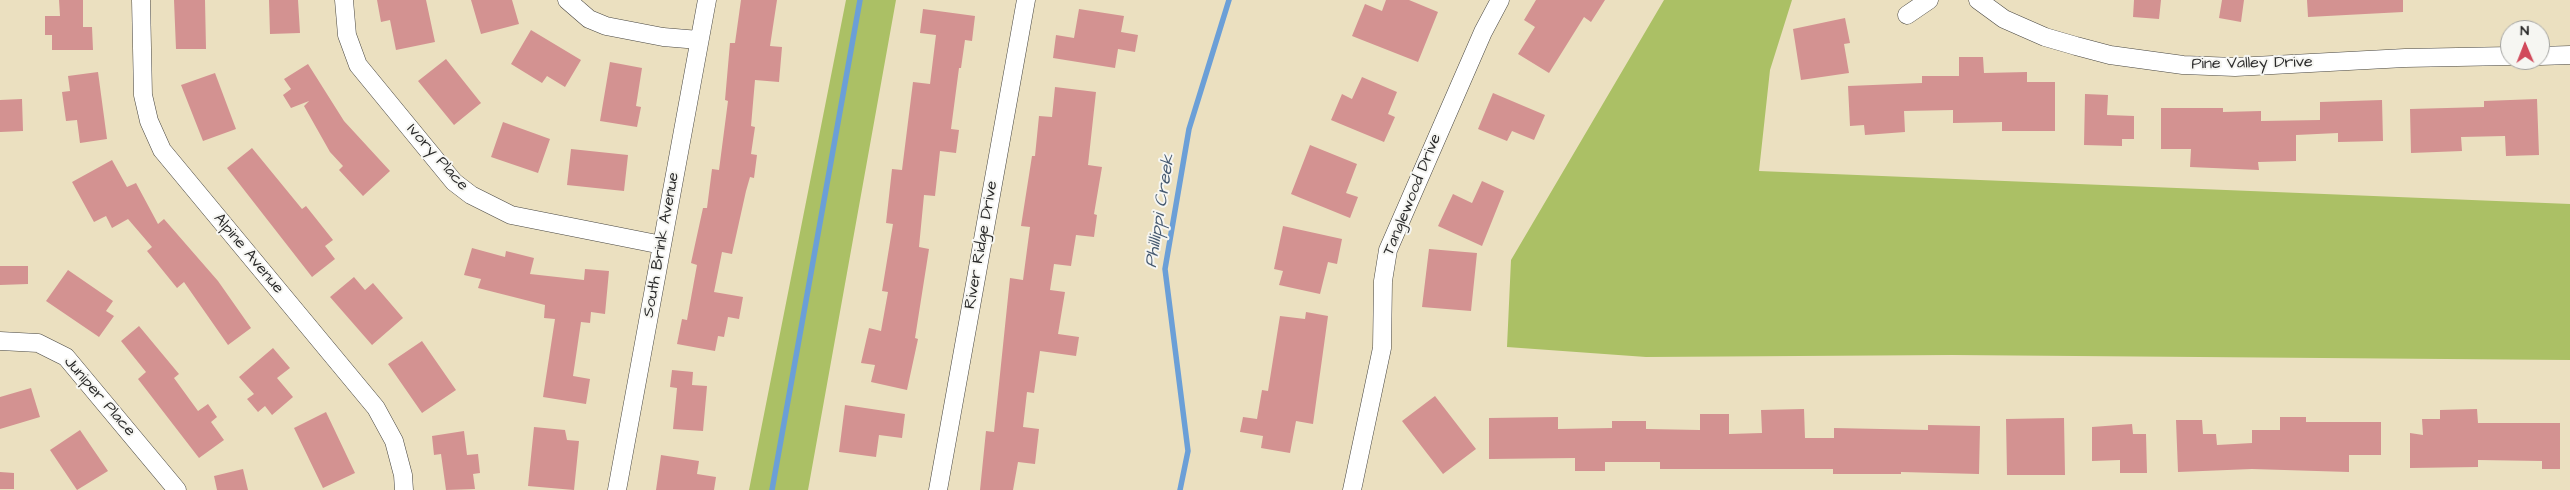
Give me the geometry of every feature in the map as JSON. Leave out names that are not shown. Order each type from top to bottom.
[{"type":"street","name":"Alpine Avenue","points":[[141,0],[143,95],[149,121],[162,150],[376,408],[394,441],[403,475],[404,490]]},
{"type":"street","name":"Ivory Place","points":[[344,0],[347,34],[358,64],[454,182],[471,195],[511,215],[662,245]]},
{"type":"street","points":[[567,0],[589,19],[606,26],[663,37],[699,40]]},
{"type":"street","name":"South Brink Avenue","points":[[617,490],[707,0]]},
{"type":"street","name":"River Ridge Drive","points":[[938,490],[1026,0]]},
{"type":"street","name":"Tanglewood Drive","points":[[1352,490],[1382,348],[1383,281],[1388,250],[1483,32],[1500,0]]},
{"type":"street","points":[[1907,15],[1929,0]]},
{"type":"street","name":"Pine Valley Drive","points":[[1978,0],[2004,19],[2045,36],[2076,46],[2119,57],[2183,66],[2235,67],[2405,58],[2500,56]]},
{"type":"street","points":[[2550,56],[2570,55]]},
{"type":"street","name":"Juniper Place","points":[[0,341],[38,343],[66,358],[177,490]]},
{"type":"green space","points":[[846,0],[896,0],[808,490],[749,490]]},
{"type":"green space","points":[[1664,0],[1792,0],[1770,70],[1759,171],[2570,204],[2570,360],[1952,355],[1646,357],[1507,347],[1511,260]]},
{"type":"building","points":[[59,0],[83,0],[83,27],[92,27],[93,50],[52,50],[52,35],[45,35],[45,16],[60,16]]},
{"type":"building","points":[[174,0],[205,0],[206,49],[176,49]]},
{"type":"building","points":[[269,0],[298,0],[300,33],[270,34]]},
{"type":"building","points":[[377,0],[426,0],[435,42],[396,50],[390,20],[381,22]]},
{"type":"building","points":[[471,0],[512,0],[519,24],[481,34]]},
{"type":"building","points":[[741,0],[777,0],[770,46],[782,47],[779,82],[755,80],[751,126],[755,127],[751,154],[757,155],[754,178],[750,177],[732,254],[722,252],[714,292],[743,297],[739,319],[728,317],[724,337],[718,336],[715,351],[677,344],[682,319],[687,320],[697,265],[691,263],[703,208],[707,208],[712,169],[719,170],[728,101],[725,100],[730,43],[735,43]]},
{"type":"building","points":[[1386,0],[1409,0],[1438,12],[1418,62],[1352,36],[1365,4],[1382,11]]},
{"type":"building","points":[[1536,0],[1605,0],[1591,22],[1584,17],[1549,73],[1518,54],[1535,27],[1524,20]]},
{"type":"building","points":[[2134,0],[2161,0],[2159,19],[2133,17]]},
{"type":"building","points":[[2222,0],[2244,0],[2241,22],[2219,18]]},
{"type":"building","points":[[2307,0],[2403,0],[2403,12],[2308,17]]},
{"type":"building","points":[[923,9],[975,16],[972,41],[965,40],[961,68],[959,68],[951,129],[959,130],[956,153],[940,151],[935,196],[924,195],[919,247],[929,249],[915,338],[918,339],[907,390],[871,382],[875,365],[861,363],[869,328],[881,331],[888,292],[882,291],[893,224],[886,223],[892,169],[902,170],[913,82],[930,84],[936,35],[920,33]]},
{"type":"building","points":[[1079,9],[1124,16],[1121,32],[1138,35],[1135,52],[1118,49],[1115,68],[1053,58],[1056,35],[1074,38]]},
{"type":"building","points":[[1845,18],[1850,43],[1844,44],[1849,73],[1801,80],[1793,29]]},
{"type":"building","points":[[531,30],[581,60],[565,87],[547,76],[542,83],[511,64]]},
{"type":"building","points":[[1959,57],[1983,57],[1984,73],[2027,72],[2027,82],[2055,82],[2055,131],[2002,131],[2002,122],[1953,123],[1953,110],[1904,111],[1905,132],[1865,135],[1864,125],[1850,126],[1848,86],[1922,83],[1922,76],[1959,76]]},
{"type":"building","points":[[446,59],[481,103],[454,125],[418,81]]},
{"type":"building","points":[[610,62],[642,68],[636,106],[641,107],[637,127],[600,121]]},
{"type":"building","points":[[308,64],[344,121],[390,171],[363,196],[339,170],[343,166],[330,152],[304,106],[309,101],[291,108],[283,95],[291,89],[284,79]]},
{"type":"building","points":[[98,72],[107,139],[80,143],[77,120],[66,121],[62,92],[70,91],[68,76]]},
{"type":"building","points":[[215,73],[236,129],[203,141],[181,85]]},
{"type":"building","points":[[1362,77],[1397,92],[1388,114],[1395,117],[1384,142],[1331,120],[1342,94],[1352,99]]},
{"type":"building","points":[[1055,87],[1096,92],[1088,165],[1102,167],[1094,214],[1097,215],[1094,237],[1076,235],[1071,266],[1054,264],[1050,290],[1065,292],[1058,334],[1079,337],[1076,356],[1040,351],[1034,393],[1027,392],[1023,427],[1039,429],[1035,464],[1018,462],[1013,490],[980,490],[986,431],[994,432],[1010,278],[1023,280],[1030,227],[1021,226],[1032,156],[1035,156],[1039,116],[1052,117]]},
{"type":"building","points":[[1493,93],[1545,115],[1534,140],[1512,131],[1507,141],[1478,129]]},
{"type":"building","points":[[2085,94],[2108,95],[2107,115],[2134,116],[2134,139],[2122,139],[2122,146],[2084,145]]},
{"type":"building","points":[[22,99],[23,131],[0,132],[0,100]]},
{"type":"building","points":[[2537,99],[2539,155],[2506,156],[2505,136],[2461,137],[2462,151],[2411,153],[2410,109],[2484,107],[2484,101]]},
{"type":"building","points":[[2382,100],[2383,141],[2338,142],[2338,133],[2296,135],[2296,161],[2258,162],[2259,170],[2190,167],[2191,149],[2161,149],[2161,108],[2223,108],[2223,112],[2261,111],[2261,121],[2320,120],[2320,102]]},
{"type":"building","points":[[503,122],[550,139],[538,173],[491,157]]},
{"type":"building","points":[[1310,145],[1357,164],[1346,193],[1358,197],[1350,218],[1291,194]]},
{"type":"building","points":[[252,148],[302,209],[306,206],[333,240],[325,246],[335,259],[312,277],[227,168]]},
{"type":"building","points":[[571,149],[628,155],[624,191],[567,185]]},
{"type":"building","points":[[112,160],[127,187],[136,183],[158,224],[164,219],[218,281],[251,328],[228,345],[184,282],[177,288],[147,251],[152,247],[128,219],[112,228],[106,216],[94,222],[72,182]]},
{"type":"building","points":[[1482,181],[1504,191],[1482,246],[1438,226],[1453,194],[1472,203]]},
{"type":"building","points":[[1283,226],[1342,239],[1337,264],[1328,262],[1320,294],[1279,285],[1283,271],[1274,269]]},
{"type":"building","points":[[472,248],[505,257],[506,251],[534,258],[530,274],[584,280],[585,269],[609,271],[605,314],[591,312],[590,323],[581,322],[573,376],[590,379],[586,404],[543,397],[555,319],[544,318],[545,305],[478,288],[481,279],[464,275]]},
{"type":"building","points":[[1429,249],[1477,253],[1471,311],[1422,307]]},
{"type":"building","points":[[0,266],[28,266],[28,284],[0,285]]},
{"type":"building","points":[[68,270],[113,301],[106,311],[114,316],[99,337],[46,301]]},
{"type":"building","points":[[354,277],[365,290],[373,283],[403,318],[372,345],[330,297]]},
{"type":"building","points":[[1306,312],[1328,316],[1313,424],[1296,421],[1290,453],[1261,448],[1263,436],[1240,432],[1243,417],[1257,419],[1262,390],[1268,391],[1280,316],[1305,319]]},
{"type":"building","points":[[139,326],[179,374],[174,378],[198,411],[208,404],[217,417],[211,422],[224,440],[199,458],[138,379],[146,372],[121,341]]},
{"type":"building","points":[[422,341],[456,390],[422,413],[388,364]]},
{"type":"building","points":[[273,348],[290,368],[277,378],[293,397],[272,415],[265,406],[258,412],[247,399],[254,394],[239,377]]},
{"type":"building","points":[[672,370],[693,372],[692,385],[707,386],[703,431],[673,429],[677,388],[670,387]]},
{"type":"building","points":[[31,388],[40,417],[0,429],[0,397]]},
{"type":"building","points":[[1435,396],[1476,449],[1443,474],[1402,421]]},
{"type":"building","points":[[845,405],[905,414],[902,438],[879,435],[876,457],[839,452]]},
{"type":"building","points":[[1804,409],[1805,438],[1834,438],[1834,428],[1928,430],[1928,425],[1980,426],[1979,474],[1901,472],[1901,474],[1833,474],[1833,469],[1660,469],[1660,462],[1605,462],[1605,471],[1575,471],[1575,458],[1489,459],[1489,418],[1558,417],[1558,429],[1612,428],[1612,421],[1646,421],[1646,429],[1700,430],[1700,414],[1729,414],[1729,434],[1762,433],[1761,410]]},
{"type":"building","points":[[2477,409],[2478,423],[2560,423],[2560,469],[2542,469],[2542,461],[2478,460],[2478,467],[2410,468],[2410,433],[2423,435],[2422,419],[2440,419],[2440,410]]},
{"type":"building","points":[[326,412],[355,473],[323,488],[294,428]]},
{"type":"building","points":[[2280,417],[2306,417],[2306,422],[2381,422],[2381,455],[2349,455],[2349,472],[2252,469],[2178,472],[2176,420],[2202,420],[2203,434],[2216,434],[2217,445],[2252,443],[2252,430],[2280,430]]},
{"type":"building","points":[[2064,418],[2065,475],[2007,475],[2006,419]]},
{"type":"building","points":[[2132,424],[2133,434],[2146,434],[2147,473],[2120,473],[2120,460],[2092,461],[2092,427]]},
{"type":"building","points":[[534,427],[565,430],[567,440],[579,441],[574,490],[528,486]]},
{"type":"building","points":[[80,430],[108,471],[77,490],[50,450]]},
{"type":"building","points":[[464,431],[467,455],[478,454],[480,473],[473,474],[475,489],[446,490],[441,454],[434,455],[432,436]]},
{"type":"building","points":[[661,455],[699,461],[697,474],[716,477],[714,490],[656,490]]},
{"type":"building","points":[[243,469],[248,490],[217,490],[214,476]]},
{"type":"building","points":[[0,472],[14,473],[14,489],[0,489]]},
{"type":"waterway","points":[[772,490],[860,0]]},
{"type":"waterway","name":"Phillippi Creek","points":[[1180,490],[1188,451],[1165,269],[1189,129],[1229,0]]}]
